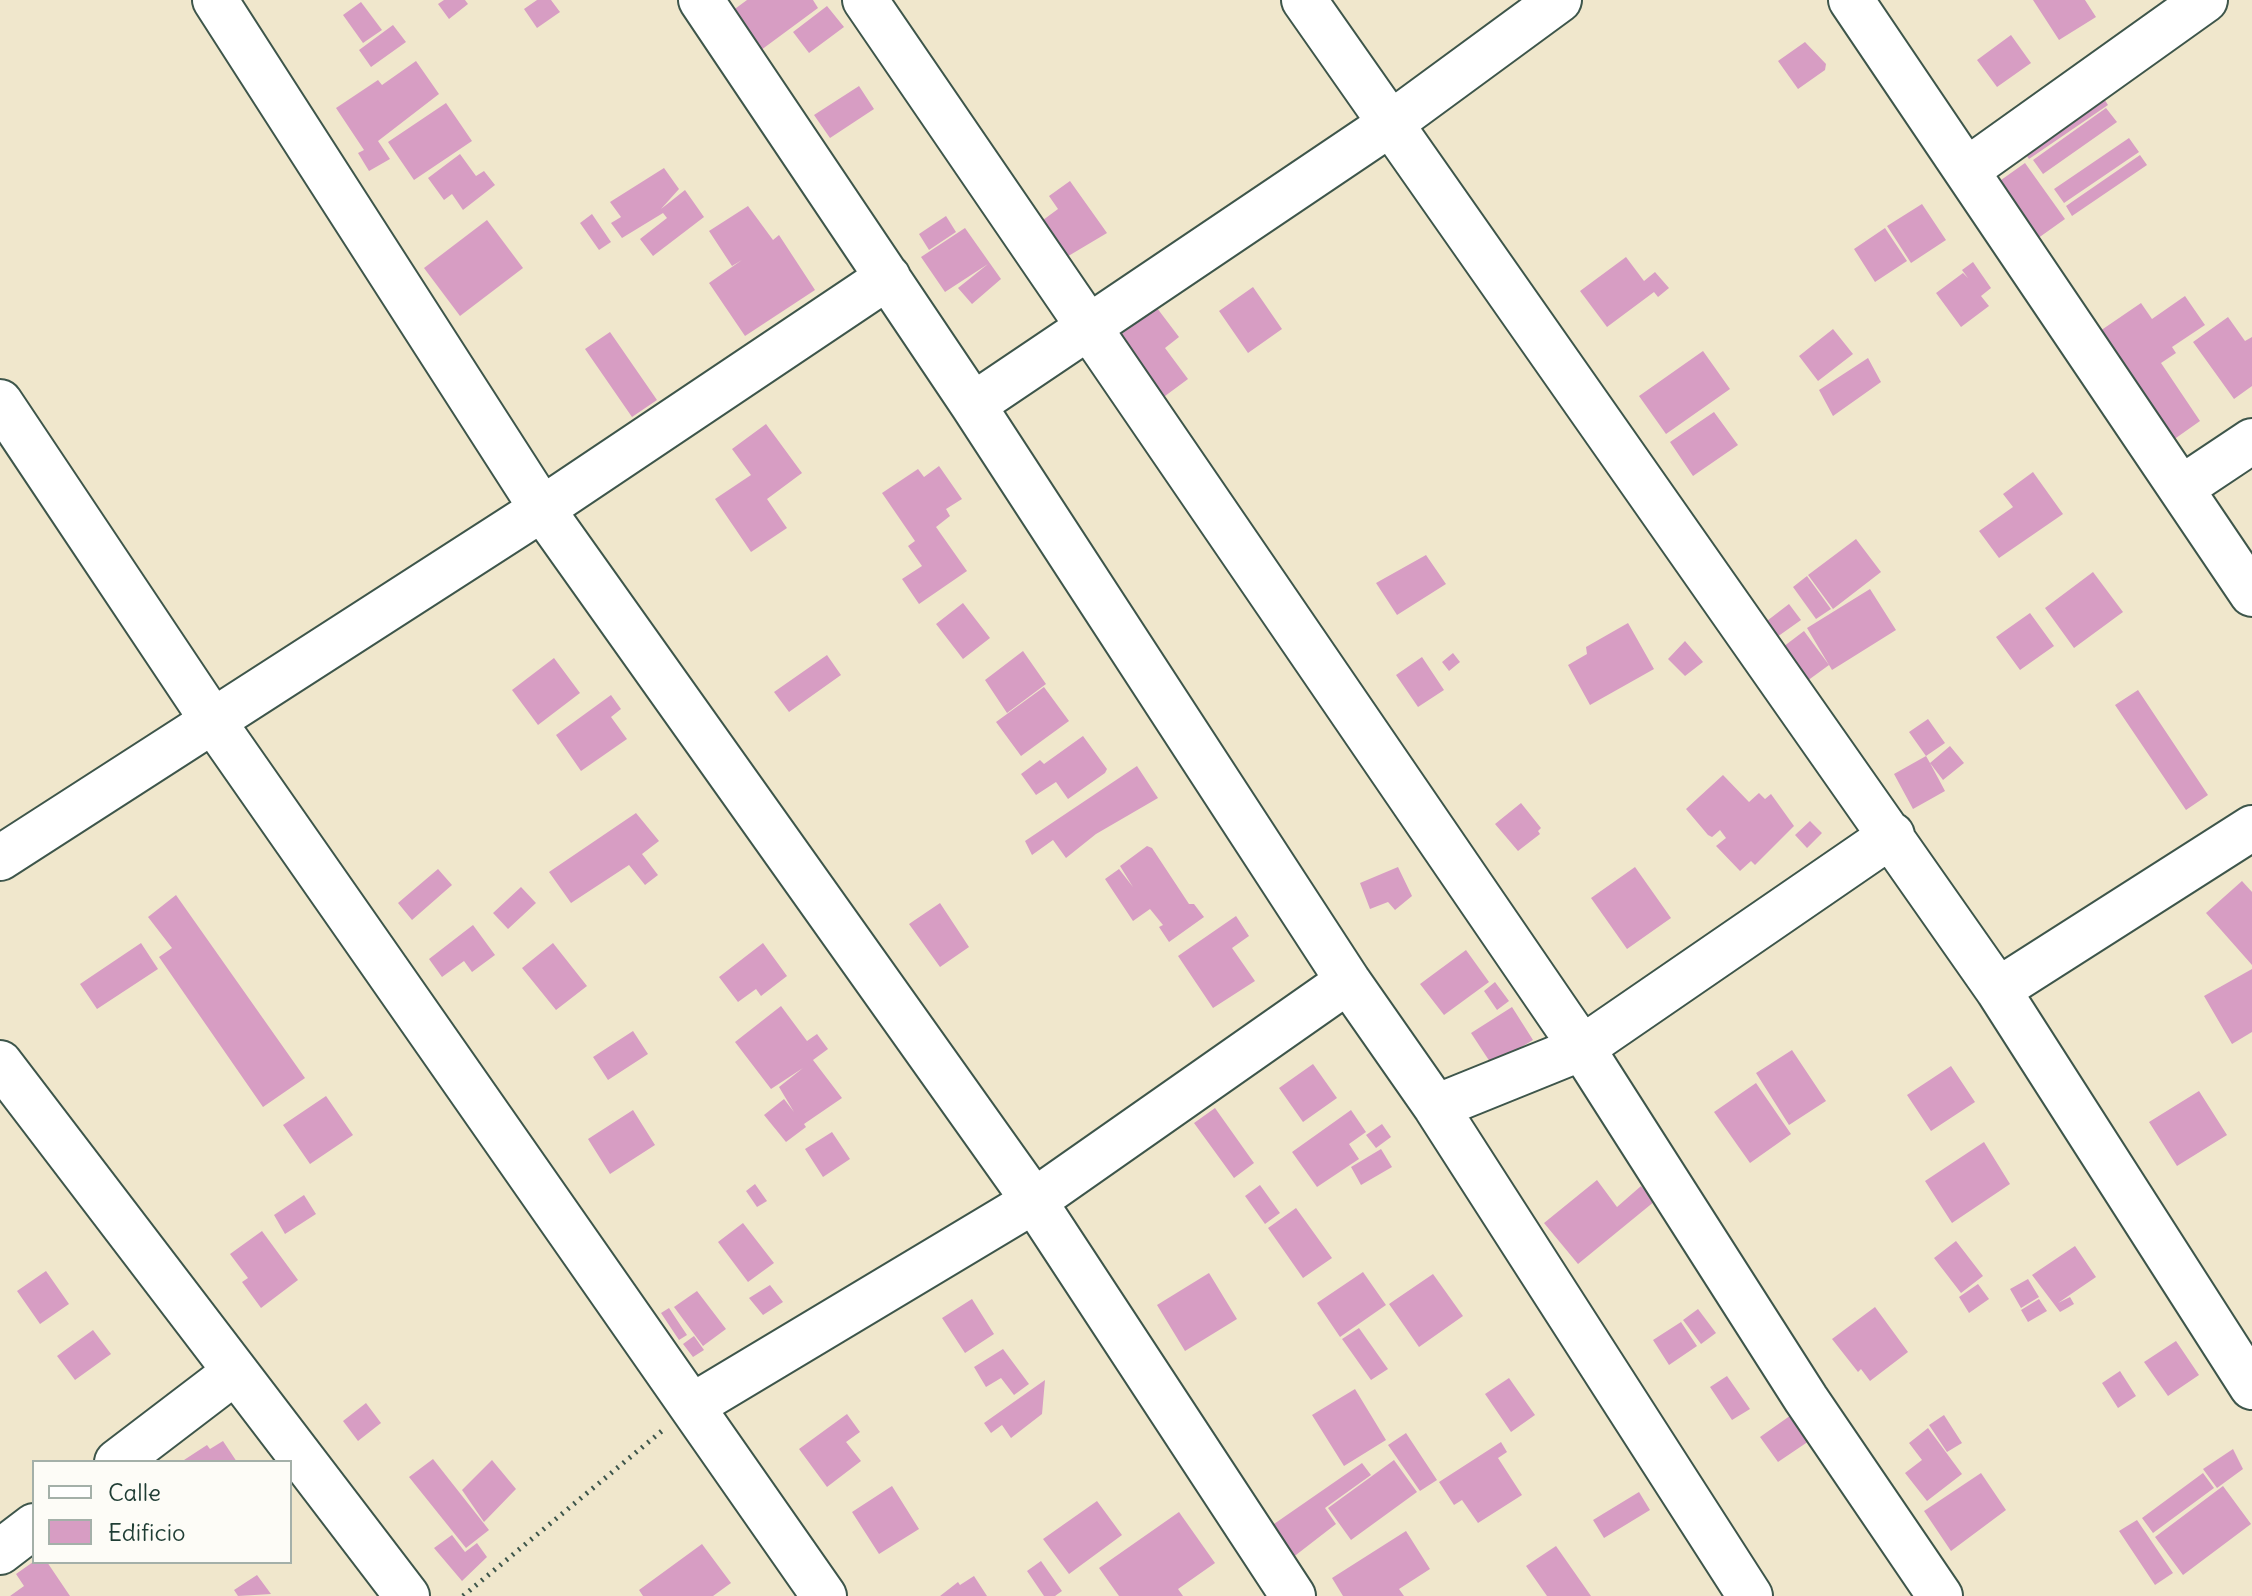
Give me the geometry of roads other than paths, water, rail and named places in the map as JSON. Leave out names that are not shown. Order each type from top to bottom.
[{"type":"street","points":[[215,0],[542,509],[1034,1201],[1293,1596]]},
{"type":"street","points":[[701,0],[973,405],[1348,981],[1436,1107],[1750,1596]]},
{"type":"street","points":[[865,0],[1582,1048],[1806,1399],[1940,1596]]},
{"type":"street","points":[[1304,0],[1998,990],[2252,1387]]},
{"type":"street","points":[[973,405],[1390,124],[1559,0]]},
{"type":"street","points":[[1851,0],[2183,487],[2252,594]]},
{"type":"street","points":[[1967,170],[2205,0]]},
{"type":"street","points":[[0,858],[542,509],[888,277]]},
{"type":"street","points":[[0,402],[213,721],[824,1596]]},
{"type":"street","points":[[2183,487],[2252,441]]},
{"type":"street","points":[[1998,990],[2252,828]]},
{"type":"street","points":[[1436,1107],[1582,1048],[1892,835]]},
{"type":"street","points":[[692,1406],[1034,1201],[1348,981]]},
{"type":"street","points":[[0,1063],[407,1596]]},
{"type":"street","points":[[120,1460],[235,1372]]},
{"type":"street","points":[[0,1552],[32,1528]]}]
